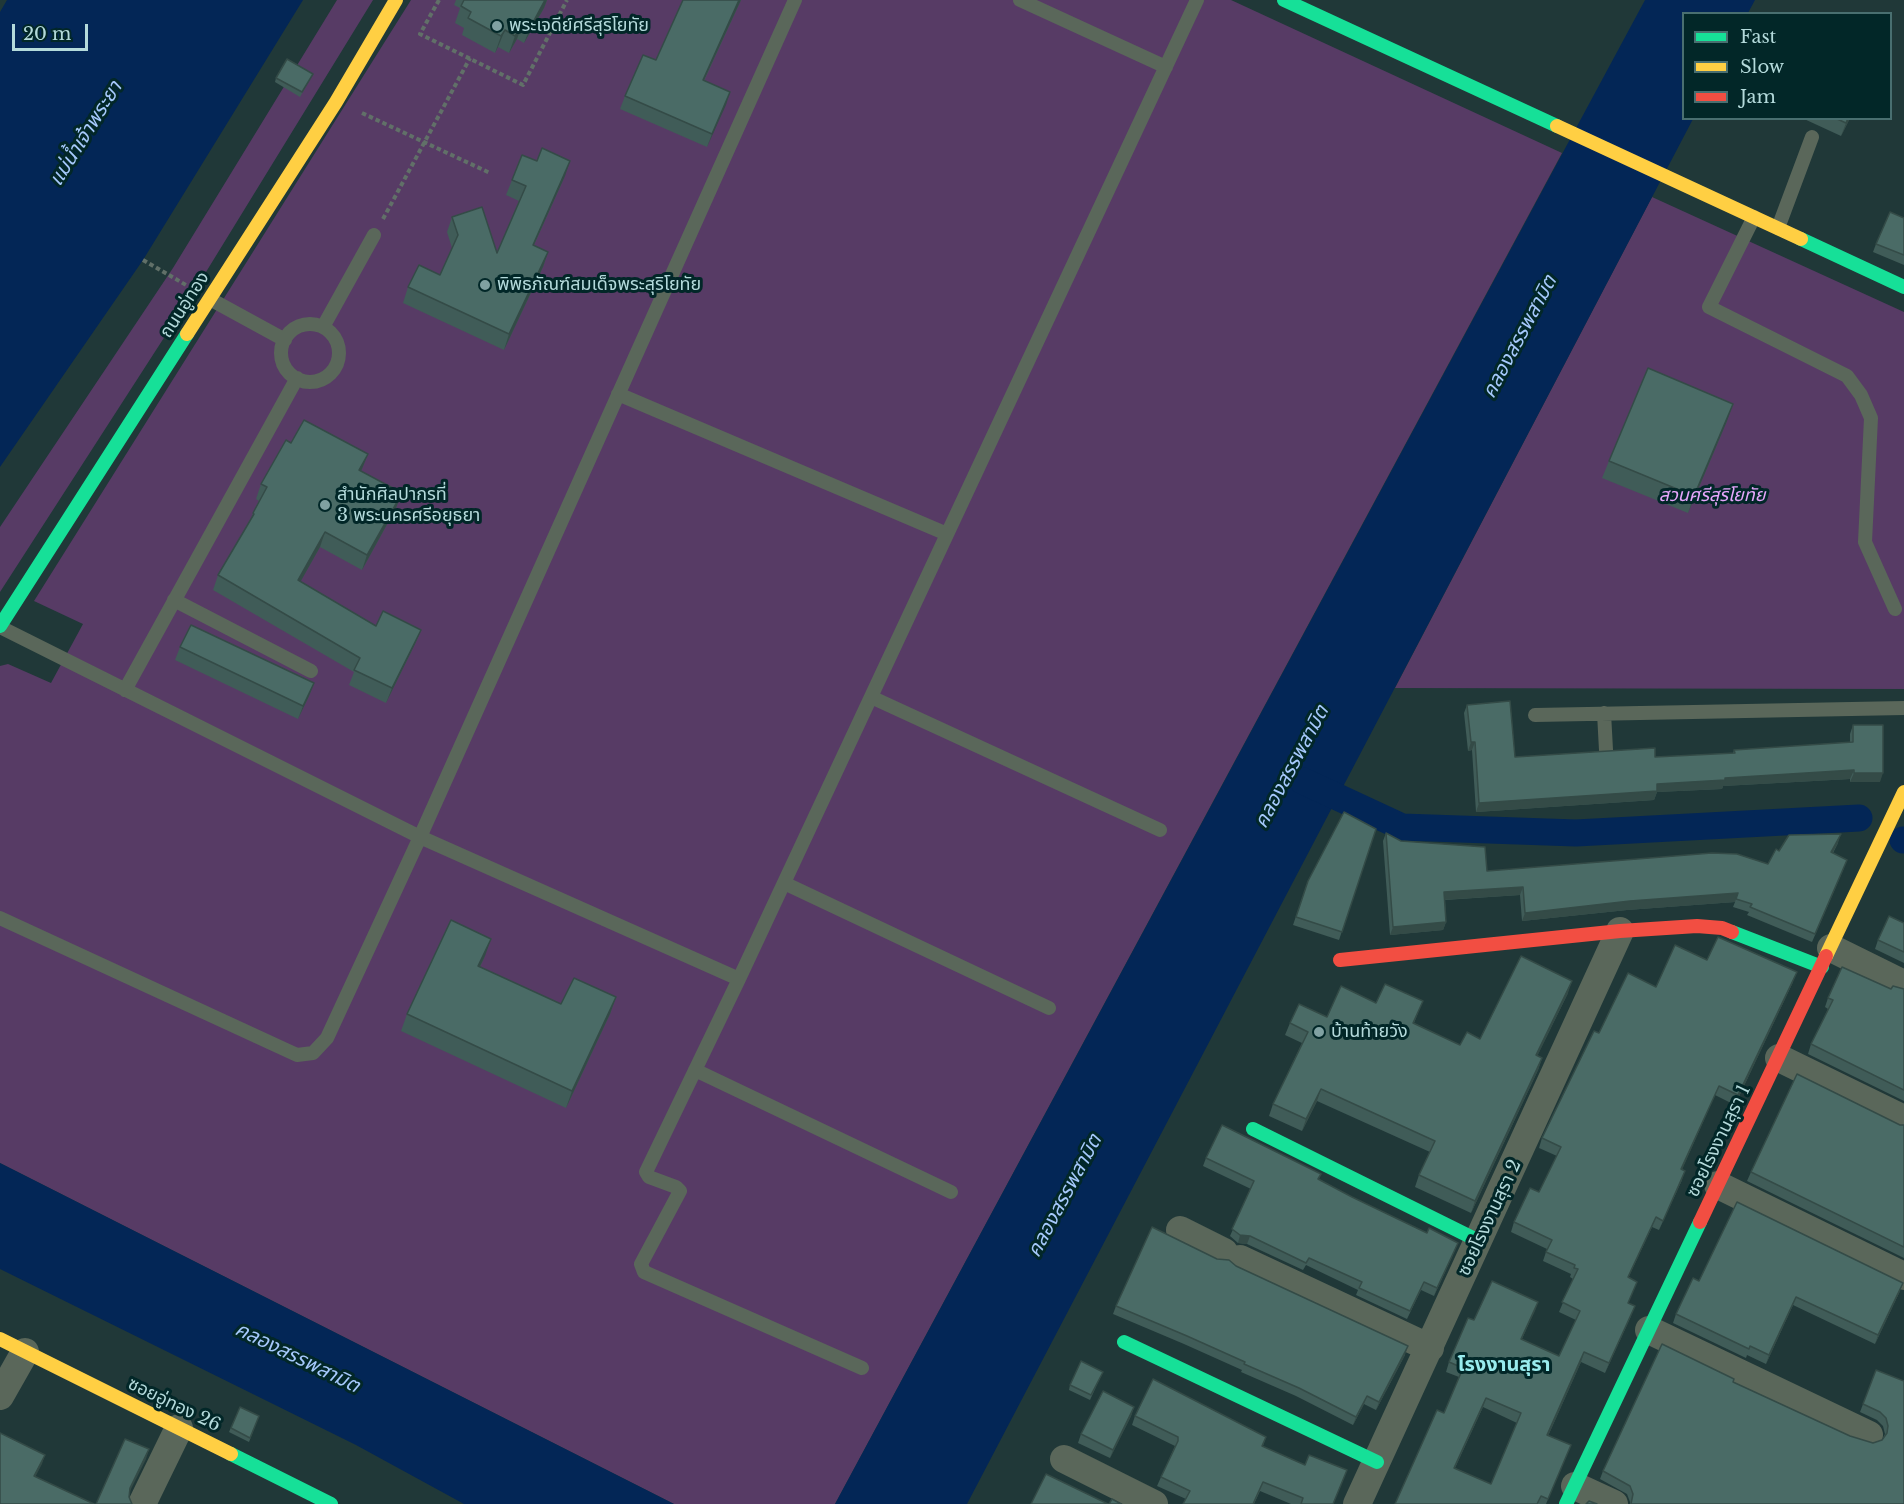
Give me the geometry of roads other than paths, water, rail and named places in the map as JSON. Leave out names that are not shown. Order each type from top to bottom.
[{"type":"street","name":"ถนนอู่ทอง","points":[[0,627],[336,102],[396,0]]},
{"type":"street","points":[[1284,0],[1904,287]]},
{"type":"street","name":"ซอยโรงงานสุรา 1","points":[[1570,1495],[1904,792]]},
{"type":"street","points":[[1340,960],[1620,931],[1697,926],[1722,928],[1826,958],[1904,984]]},
{"type":"street","name":"ซอยโรงงานสุรา 2","points":[[1357,1504],[1620,931]]},
{"type":"street","points":[[1779,1058],[1904,1119]]},
{"type":"street","points":[[1253,1129],[1479,1241]]},
{"type":"street","points":[[1718,1185],[1904,1276]]},
{"type":"street","points":[[1180,1230],[1430,1348]]},
{"type":"street","points":[[1649,1330],[1869,1435]]},
{"type":"street","points":[[1124,1342],[1377,1462]]},
{"type":"street","points":[[0,1395],[12,1345]]},
{"type":"street","name":"ซอยอู่ทอง 26","points":[[12,1345],[179,1428],[314,1500],[331,1504]]},
{"type":"street","points":[[142,1504],[179,1428]]},
{"type":"street","points":[[1064,1460],[1154,1504]]},
{"type":"street","points":[[1570,1495],[1614,1504]]},
{"type":"lane","points":[[0,918],[297,1055],[313,1053],[327,1038],[420,837],[795,0]]},
{"type":"lane","points":[[1020,0],[1166,67]]},
{"type":"lane","points":[[862,1368],[641,1269],[641,1264],[680,1191],[676,1187],[649,1177],[646,1172],[739,979],[1197,0]]},
{"type":"lane","points":[[1778,228],[1812,137]]},
{"type":"lane","points":[[1754,217],[1709,306],[1847,376],[1861,395],[1871,418],[1865,542],[1895,609]]},
{"type":"lane","points":[[323,327],[374,235]]},
{"type":"lane","points":[[210,299],[285,340]]},
{"type":"lane","points":[[314,324],[323,327],[332,333],[337,341],[338,361],[326,377],[317,381],[297,378],[284,364],[281,354],[285,340],[295,328],[314,324]]},
{"type":"lane","points":[[125,690],[297,378]]},
{"type":"lane","points":[[618,394],[947,534]]},
{"type":"lane","points":[[174,600],[311,671]]},
{"type":"lane","points":[[0,627],[420,837],[739,979]]},
{"type":"lane","points":[[871,697],[1160,830]]},
{"type":"lane","points":[[1535,715],[1904,708]]},
{"type":"lane","points":[[1605,713],[1606,750]]},
{"type":"lane","points":[[784,883],[1049,1008]]},
{"type":"lane","points":[[695,1070],[951,1192]]},
{"type":"water","name":"แม่น้ำเจ้าพระยา","points":[[7,0],[303,0],[143,260],[0,467],[0,12]]},
{"type":"water","name":"คลองสรรพสามิต","points":[[1645,0],[1755,0],[1749,12],[1682,12],[1682,120],[1692,120],[967,1504],[835,1504]]},
{"type":"water","name":"คลองสรรพสามิต","points":[[0,1163],[674,1504],[464,1504],[356,1445],[0,1269]]},
{"type":"waterway","name":"คลองสรรพสามิต","points":[[1303,781],[1402,827],[1576,833],[1859,818]]},
{"type":"place","name":"พระเจดีย์ศรีสุริโยทัย","points":[[497,26]]},
{"type":"place","name":"พิพิธภัณฑ์สมเด็จพระสุริโยทัย","points":[[485,285]]},
{"type":"place","name":"สำนักศิลปากรที่ 3 พระนครศรีอยุธยา","points":[[325,505]]},
{"type":"place","name":"บ้านท้ายวัง","points":[[1319,1032]]},
{"type":"district","name":"โรงงานสุรา","points":[[1504,1365]]},
{"type":"park label","name":"สวนศรีสุริโยทัย","points":[[1712,496]]}]
